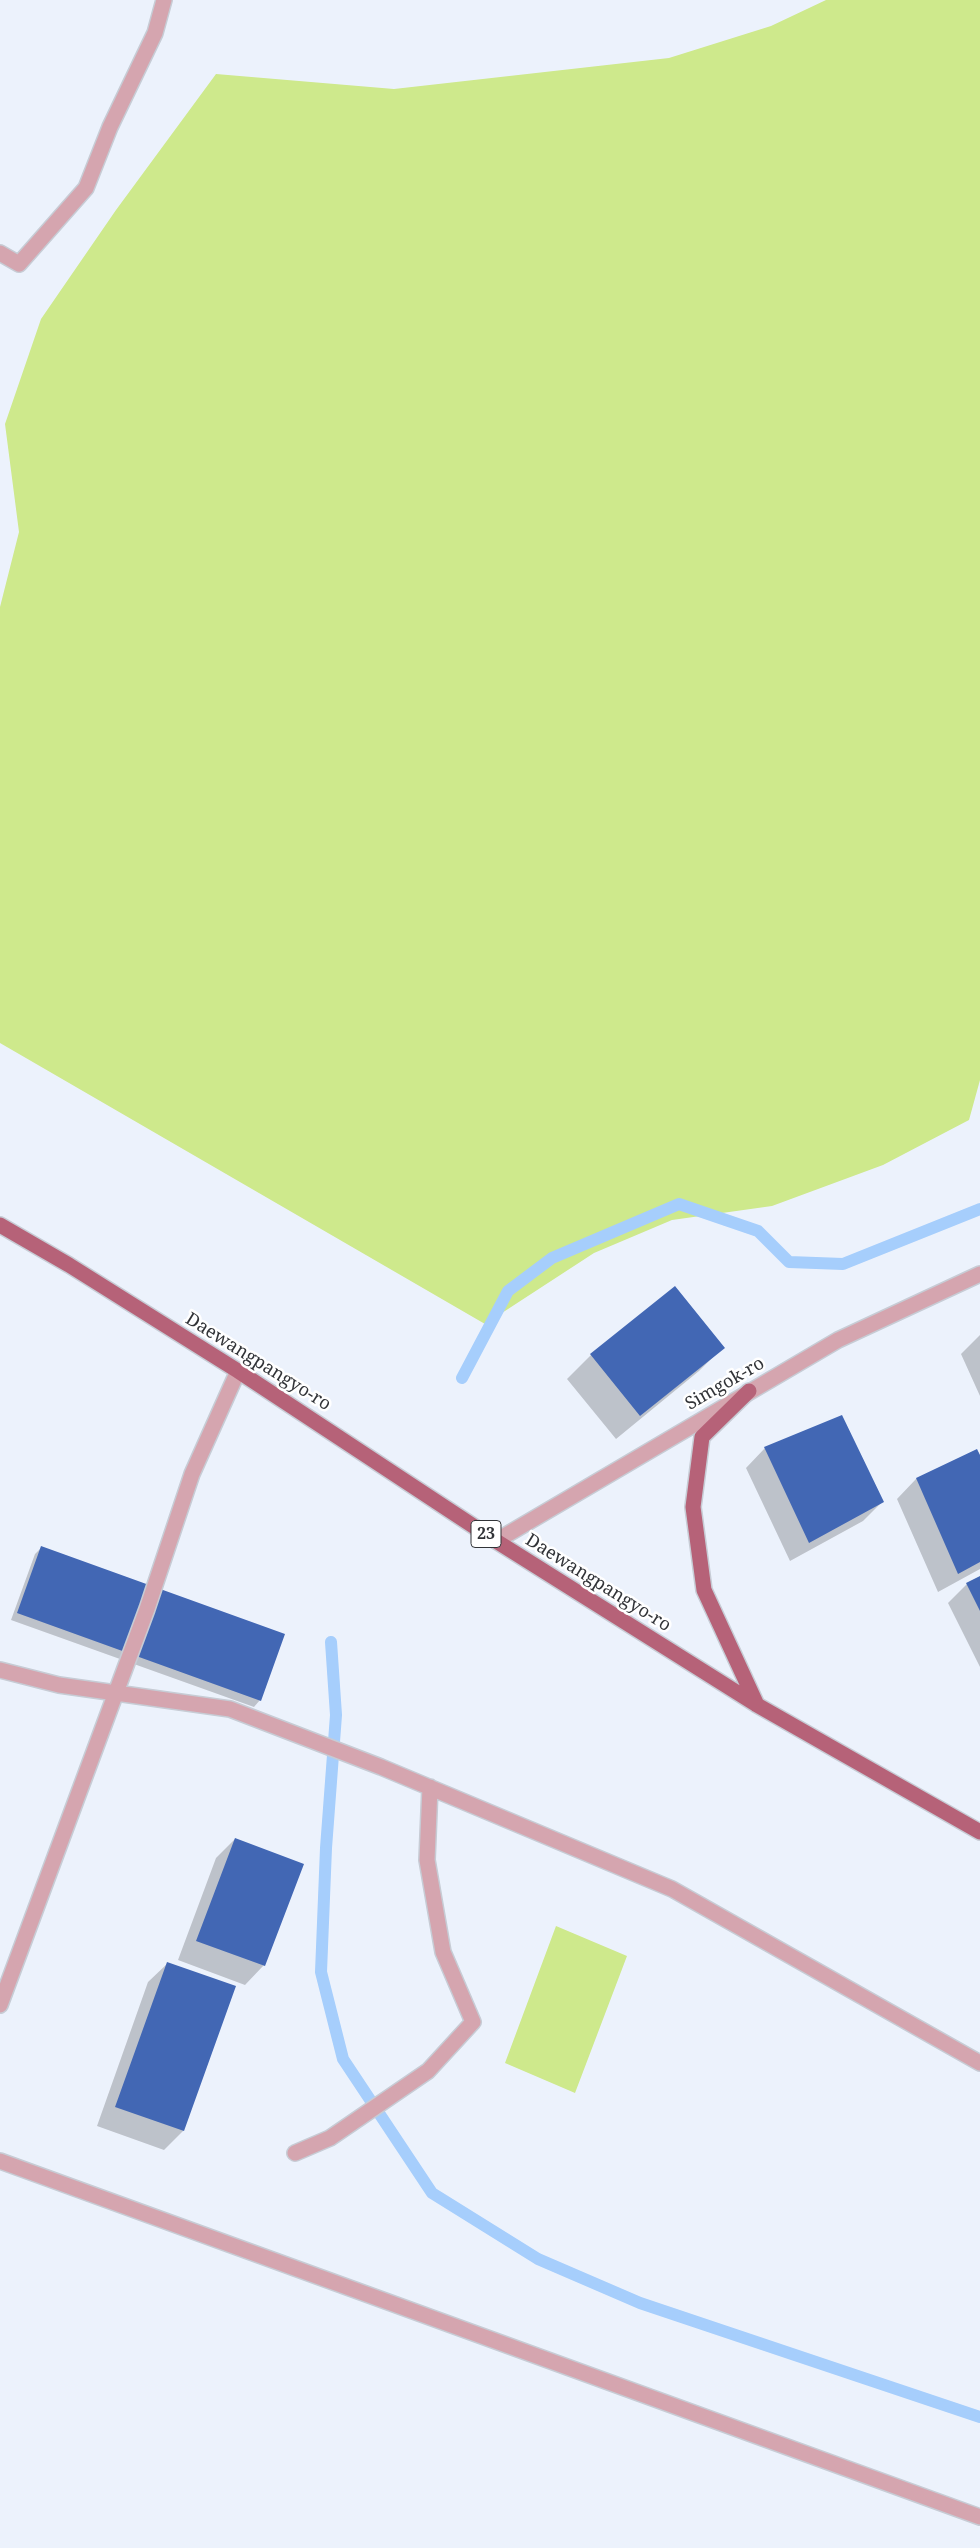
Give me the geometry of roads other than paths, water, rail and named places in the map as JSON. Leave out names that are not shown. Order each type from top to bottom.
[{"type":"main road","name":"Daewangpangyo-ro","points":[[0,1224],[70,1265],[238,1371],[496,1541],[757,1706],[980,1832]]},
{"type":"main road","points":[[749,1391],[702,1437],[694,1507],[704,1590],[757,1706]]},
{"type":"street","points":[[0,253],[19,264],[86,188],[110,127],[155,33],[164,0]]},
{"type":"street","name":"Simgok-ro","points":[[496,1541],[838,1340],[980,1274]]},
{"type":"street","points":[[0,2005],[117,1692],[192,1474],[238,1371]]},
{"type":"street","points":[[0,1670],[59,1685],[230,1709],[381,1767],[672,1889],[980,2063]]},
{"type":"street","points":[[295,2154],[330,2138],[428,2072],[473,2022],[443,1952],[427,1860],[430,1787]]},
{"type":"street","points":[[0,2161],[980,2517]]},
{"type":"waterway","points":[[462,1378],[508,1291],[552,1258],[679,1204],[758,1231],[789,1262],[843,1264],[980,1209]]},
{"type":"waterway","points":[[331,1642],[336,1715],[326,1848],[321,1972],[343,2059],[432,2193],[538,2259],[640,2303],[980,2417]]}]
